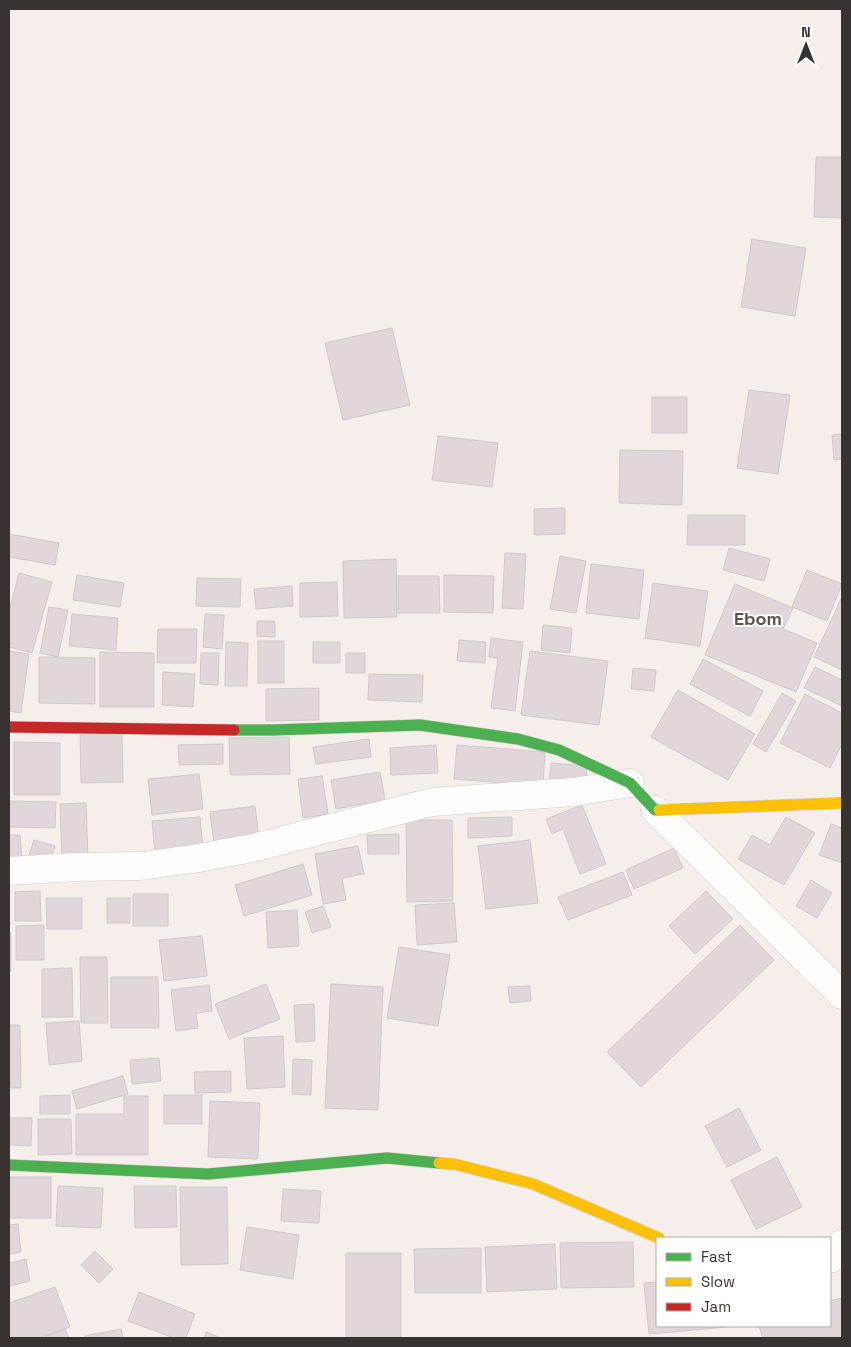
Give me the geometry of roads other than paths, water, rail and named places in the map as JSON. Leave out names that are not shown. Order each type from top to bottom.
[{"type":"street","points":[[9,727],[273,730],[420,725],[518,739],[559,750],[630,783],[842,995]]},
{"type":"street","points":[[9,871],[75,867],[142,866],[253,848],[432,802],[556,793],[630,783]]},
{"type":"street","points":[[655,810],[842,802]]},
{"type":"street","points":[[9,1165],[208,1174],[387,1158],[454,1164],[533,1184],[656,1237]]},
{"type":"street","points":[[831,1258],[842,1244]]},
{"type":"district","name":"Ebom","points":[[758,618]]}]
